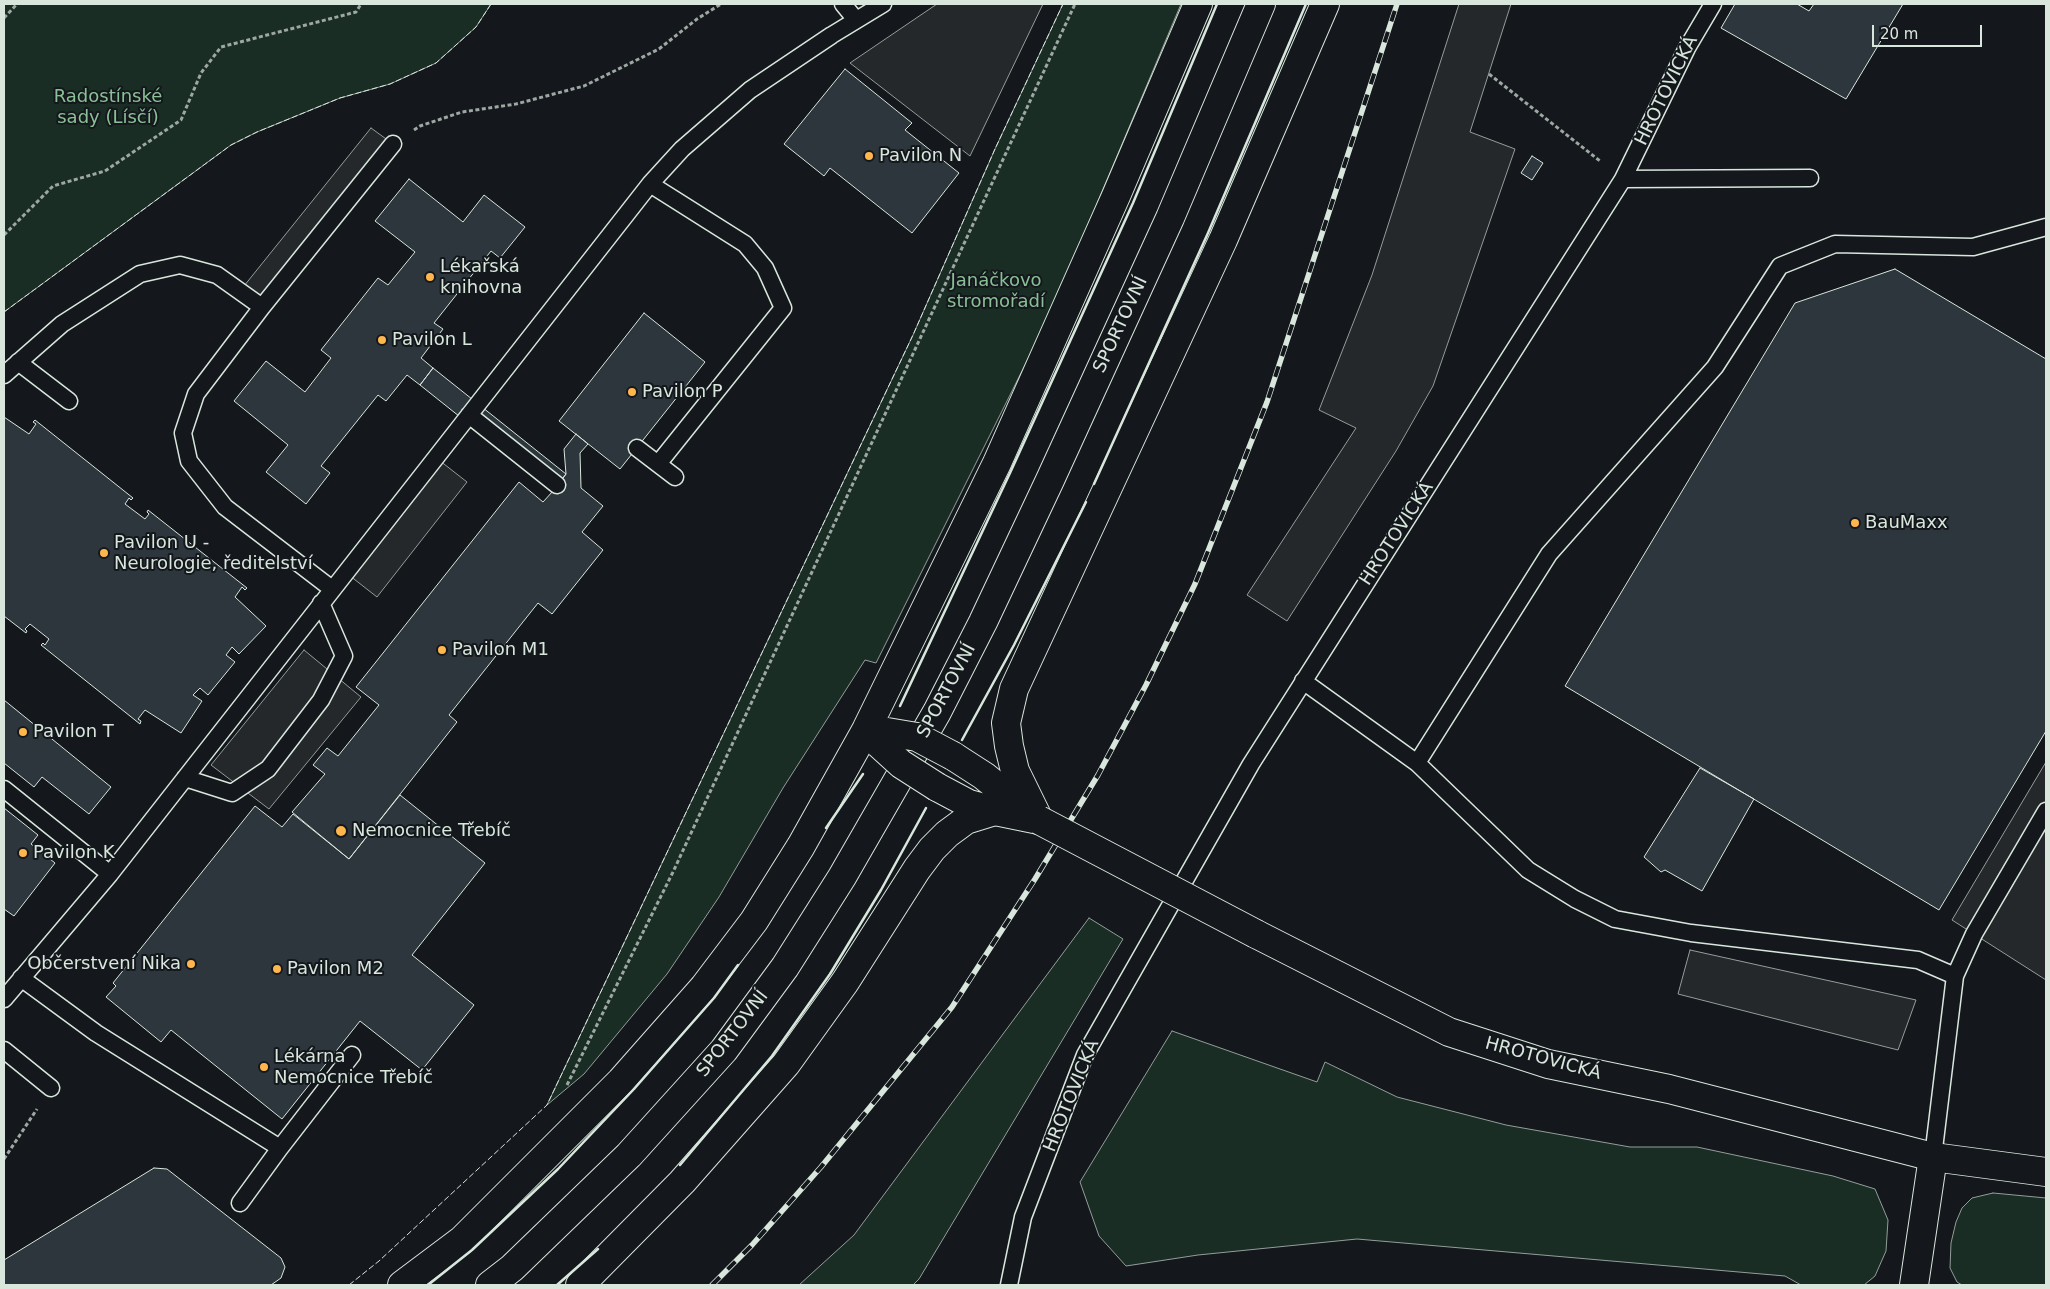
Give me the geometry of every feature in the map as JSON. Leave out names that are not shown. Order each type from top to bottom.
[{"type":"main road","points":[[402,1285],[462,1240],[548,1156],[621,1081],[704,987],[754,921],[801,846],[877,735],[1116,196],[1198,4]]},
{"type":"main road","name":"SPORTOVNÍ","points":[[490,1285],[512,1268],[629,1155],[724,1050],[786,967],[842,878],[937,712],[991,604],[1170,218],[1261,4]]},
{"type":"main road","points":[[1039,820],[1015,771],[1008,746],[1006,723],[1014,689],[1223,240],[1325,4]]},
{"type":"main road","name":"HROTOVICKÁ","points":[[877,735],[917,737],[953,756],[984,776],[1039,820],[1256,934],[1449,1032],[1548,1064],[1669,1089],[1934,1157],[2046,1172]]},
{"type":"main road","name":"HROTOVICKÁ","points":[[877,735],[901,764],[937,787],[969,804],[1039,820]]},
{"type":"main road","points":[[580,1285],[682,1182],[786,1064],[845,982],[917,869],[932,849],[947,834],[966,820],[996,811]]},
{"type":"main road","points":[[1914,1285],[1934,1157]]},
{"type":"lane","points":[[843,4],[856,20]]},
{"type":"lane","points":[[4,999],[110,874],[650,184],[682,149],[750,90],[883,4]]},
{"type":"lane","name":"HROTOVICKÁ","points":[[1009,1285],[1024,1217],[1086,1055],[1251,764],[1623,180],[1687,48],[1713,4]]},
{"type":"lane","points":[[332,589],[225,507],[189,461],[183,433],[196,394],[262,307],[393,144]]},
{"type":"lane","points":[[1623,180],[1810,178]]},
{"type":"lane","points":[[650,184],[745,244],[765,268],[783,308],[658,464]]},
{"type":"lane","points":[[1416,762],[1549,554],[1715,367],[1780,266],[1835,244],[1973,247],[2046,227]]},
{"type":"lane","points":[[4,375],[62,324],[140,274],[180,265],[217,275],[262,307]]},
{"type":"lane","points":[[18,362],[69,401]]},
{"type":"lane","points":[[469,415],[557,485]]},
{"type":"lane","points":[[637,448],[675,477]]},
{"type":"lane","points":[[185,778],[232,792],[268,769],[321,700],[344,656],[322,602]]},
{"type":"lane","points":[[1303,682],[1416,762],[1528,870],[1575,899],[1615,919],[1691,933],[1918,960],[1955,976]]},
{"type":"lane","points":[[4,789],[110,874]]},
{"type":"lane","points":[[1934,1157],[1955,976],[1974,934],[2046,811]]},
{"type":"lane","points":[[21,978],[96,1033],[280,1148]]},
{"type":"lane","points":[[4,1050],[51,1088]]},
{"type":"lane","points":[[240,1203],[352,1055]]},
{"type":"path","points":[[4,18],[16,4]]},
{"type":"path","points":[[4,235],[53,186],[105,171],[181,120],[201,73],[220,47],[356,12],[361,4]]},
{"type":"path","points":[[393,144],[420,126],[462,112],[516,104],[584,86],[659,49],[697,19],[721,4]]},
{"type":"path","points":[[566,1088],[674,872],[1075,4]]},
{"type":"path","points":[[1489,74],[1623,180]]},
{"type":"path","points":[[4,1159],[51,1088]]},
{"type":"green space","name":"Radostínské sady (Lísčí)","points":[[4,4],[491,4],[476,27],[436,63],[390,84],[340,98],[257,132],[231,145],[4,312]]},
{"type":"green space","name":"Janáčkovo stromořadí","points":[[1063,4],[1181,4],[1050,315],[876,663],[865,660],[783,788],[719,897],[667,974],[584,1074],[547,1105],[913,335],[995,149]]},
{"type":"green space","points":[[1089,918],[1123,939],[919,1279],[913,1285],[799,1285],[854,1235]]},
{"type":"green space","points":[[1172,1031],[1317,1082],[1325,1062],[1397,1097],[1506,1125],[1630,1147],[1697,1147],[1833,1176],[1875,1189],[1888,1220],[1886,1251],[1875,1276],[1864,1285],[1801,1285],[1785,1276],[1357,1239],[1198,1255],[1126,1266],[1099,1236],[1080,1182]]},
{"type":"green space","points":[[1993,1193],[2046,1198],[2046,1285],[1962,1285],[1957,1282],[1950,1268],[1951,1243],[1956,1222],[1962,1208],[1972,1198]]},
{"type":"shaded area","points":[[937,4],[1043,4],[970,156],[850,63]]},
{"type":"shaded area","points":[[1459,4],[1511,4],[1470,132],[1515,149],[1433,386],[1396,451],[1287,621],[1247,595],[1356,428],[1319,410],[1372,275]]},
{"type":"shaded area","points":[[371,128],[393,144],[262,307],[240,291]]},
{"type":"shaded area","points":[[435,457],[467,482],[377,597],[345,572]]},
{"type":"shaded area","points":[[304,650],[361,697],[269,809],[211,765]]},
{"type":"shaded area","points":[[2046,762],[2046,980],[1952,920]]},
{"type":"shaded area","points":[[1690,950],[1916,1000],[1898,1050],[1678,994]]},
{"type":"building","points":[[1735,4],[1797,4],[1809,11],[1814,4],[1903,4],[1846,99],[1721,28]]},
{"type":"building","name":"Pavilon N","points":[[845,69],[912,123],[905,130],[959,173],[912,233],[830,168],[824,176],[784,144]]},
{"type":"building","points":[[1532,156],[1543,163],[1532,180],[1521,173]]},
{"type":"building","name":"Pavilon L","points":[[409,179],[463,222],[484,195],[525,227],[500,258],[491,251],[434,323],[443,329],[421,358],[433,368],[420,385],[407,375],[386,401],[378,395],[321,466],[330,473],[306,504],[266,472],[288,445],[234,401],[266,361],[305,392],[331,358],[321,350],[378,278],[388,285],[415,252],[375,221]]},
{"type":"building","name":"BauMaxx","points":[[1895,269],[2046,359],[2046,731],[1939,910],[1565,686],[1795,303]]},
{"type":"building","name":"Pavilon P","points":[[644,313],[705,362],[620,469],[559,421]]},
{"type":"building","points":[[433,368],[566,474],[553,491],[420,385]]},
{"type":"building","name":"Pavilon U - Neurologie, ředitelství","points":[[4,417],[29,434],[36,424],[33,422],[35,420],[133,498],[131,500],[129,498],[125,504],[145,519],[149,514],[148,510],[247,588],[245,590],[242,587],[235,597],[266,626],[239,654],[232,647],[226,655],[235,662],[208,695],[200,688],[193,695],[202,701],[181,733],[145,710],[138,719],[141,721],[140,724],[41,645],[43,643],[45,645],[49,639],[30,624],[25,629],[26,633],[4,616]]},
{"type":"building","name":"Pavilon M1","points":[[576,434],[588,444],[580,453],[581,488],[603,506],[582,532],[603,550],[552,614],[538,603],[449,715],[457,722],[349,859],[292,812],[325,774],[313,765],[327,748],[338,756],[379,705],[356,687],[519,482],[543,502],[553,491],[566,474],[564,449]]},
{"type":"building","name":"Pavilon T","points":[[4,700],[111,787],[89,814],[42,777],[34,787],[4,763]]},
{"type":"building","points":[[1700,768],[1754,799],[1702,891],[1665,870],[1661,872],[1644,857]]},
{"type":"building","name":"Pavilon M2","points":[[400,795],[485,863],[412,955],[474,1005],[422,1070],[360,1021],[282,1119],[171,1030],[161,1042],[106,997],[116,986],[113,983],[255,806],[282,827],[293,814],[349,859]]},
{"type":"building","name":"Pavilon K","points":[[4,808],[38,835],[31,844],[55,863],[14,916],[4,909]]},
{"type":"building","points":[[154,1168],[167,1169],[281,1258],[285,1267],[281,1278],[271,1285],[4,1285],[4,1260]]},
{"type":"railway","points":[[712,1285],[752,1245],[821,1167],[952,1007],[1035,879],[1098,775],[1146,685],[1195,584],[1267,402],[1397,4]]},
{"type":"fence","points":[[4,312],[231,145],[257,132],[340,98],[390,84],[436,63],[476,27],[491,4]]},
{"type":"fence","points":[[349,1285],[379,1261],[547,1105],[913,335],[995,149],[1063,4]]},
{"type":"wall","points":[[900,706],[1010,473],[1133,203],[1217,4]]},
{"type":"wall","points":[[1094,484],[1208,233],[1306,4]]},
{"type":"wall","points":[[962,740],[1014,645],[1086,502]]},
{"type":"wall","points":[[826,828],[863,774]]},
{"type":"wall","points":[[680,1165],[772,1056],[830,974],[881,890],[926,808]]},
{"type":"wall","points":[[428,1285],[472,1250],[558,1169],[634,1089],[714,998],[738,965]]},
{"type":"wall","points":[[557,1285],[598,1249]]},
{"type":"place","name":"Pavilon N","points":[[869,156]]},
{"type":"place","name":"Lékařská knihovna","points":[[430,277]]},
{"type":"place","name":"Pavilon L","points":[[382,340]]},
{"type":"place","name":"Pavilon P","points":[[632,392]]},
{"type":"place","name":"BauMaxx","points":[[1855,523]]},
{"type":"place","name":"Pavilon U - Neurologie, ředitelství","points":[[104,553]]},
{"type":"place","name":"Pavilon M1","points":[[442,650]]},
{"type":"place","name":"Pavilon T","points":[[23,732]]},
{"type":"place","name":"Nemocnice Třebíč","points":[[341,831]]},
{"type":"place","name":"Pavilon K","points":[[23,853]]},
{"type":"place","name":"Občerstvení Nika","points":[[191,964]]},
{"type":"place","name":"Pavilon M2","points":[[277,969]]},
{"type":"place","name":"Lékárna Nemocnice Třebíč","points":[[264,1067]]}]
